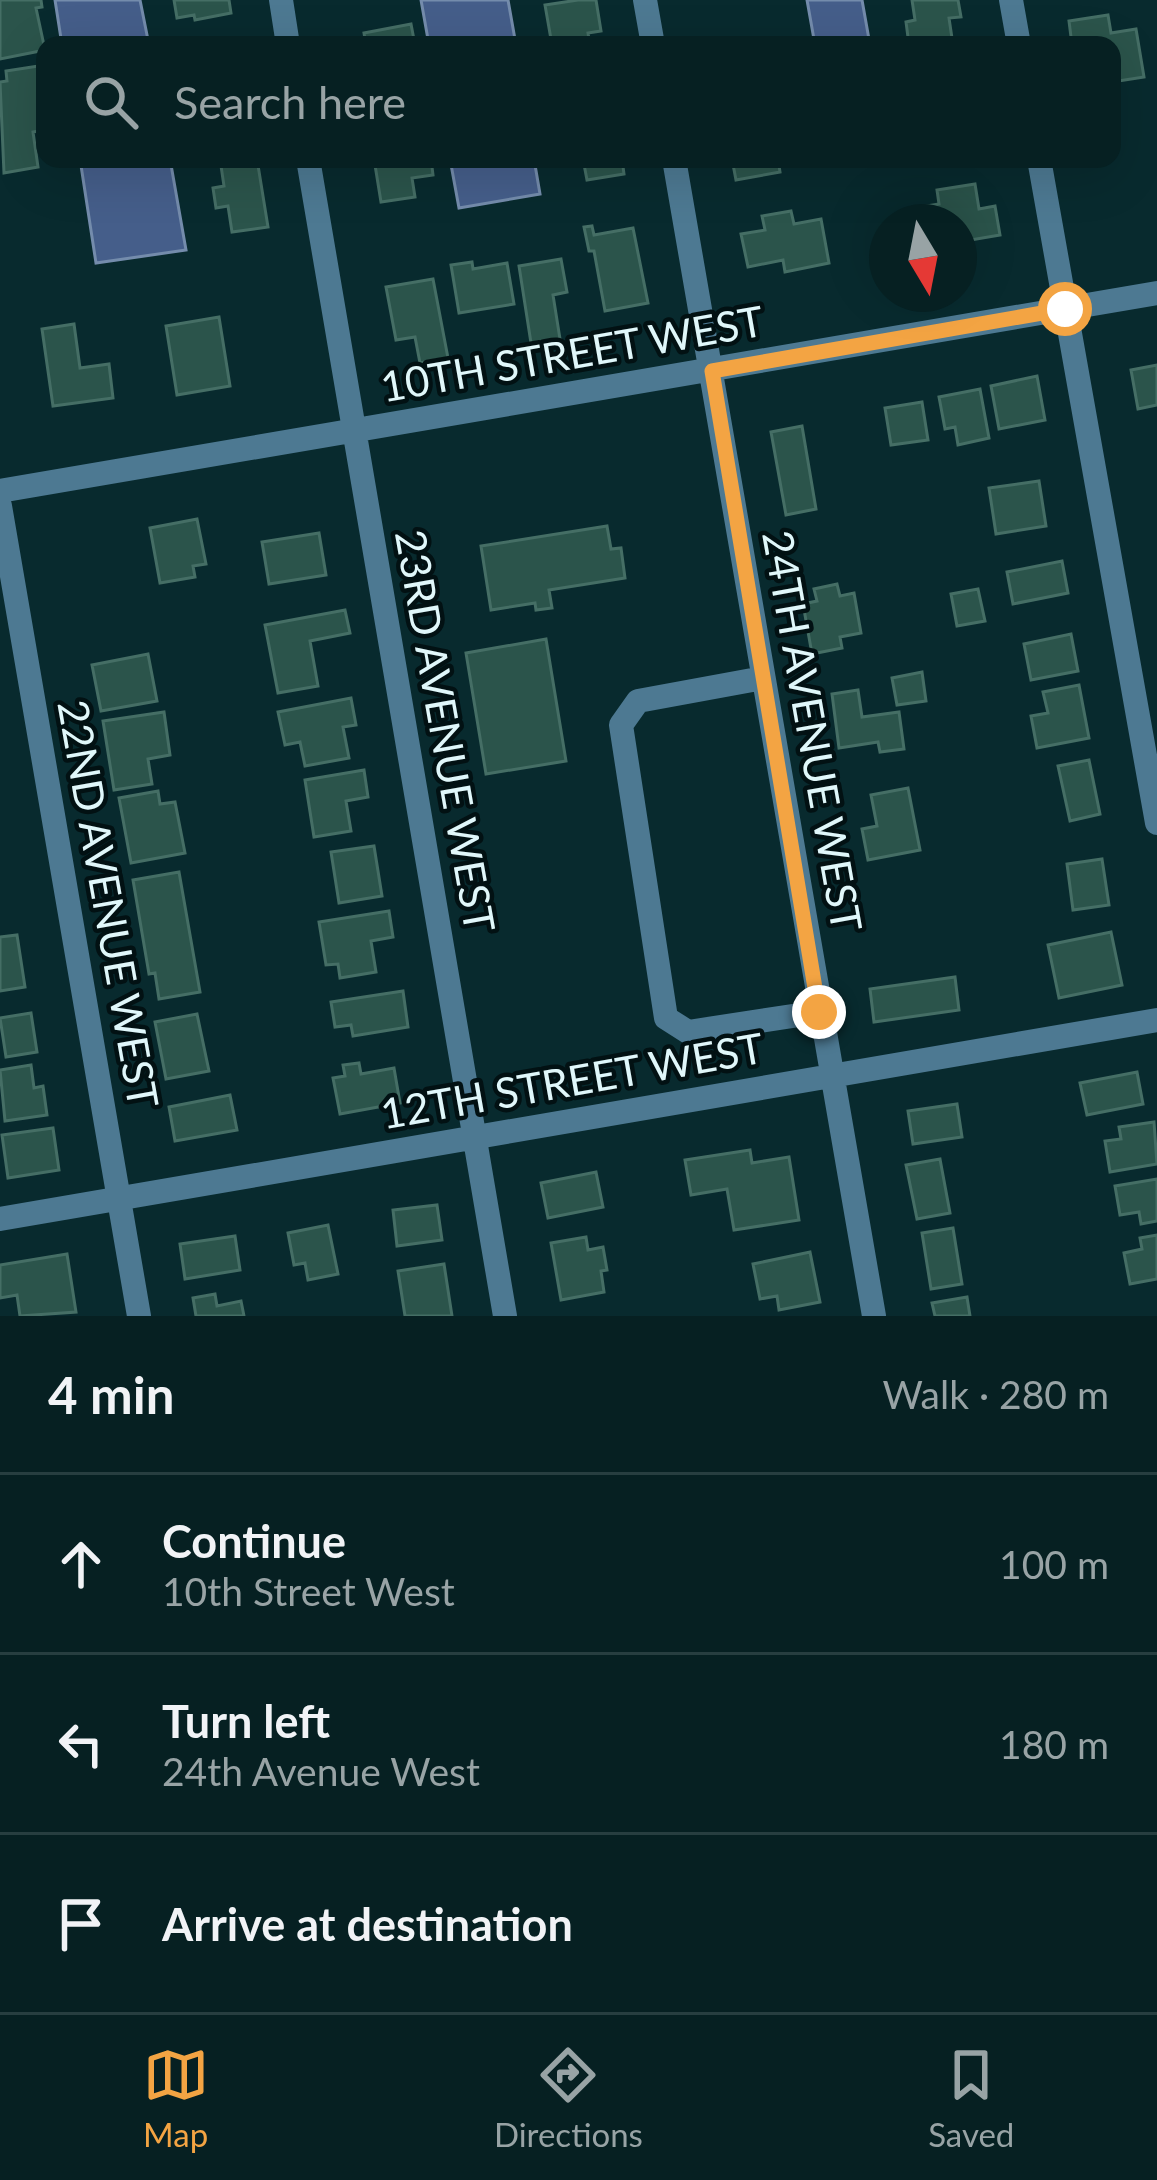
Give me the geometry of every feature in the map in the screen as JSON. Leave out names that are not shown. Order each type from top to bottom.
[{"type":"street","points":[[280,0],[286,36]]},
{"type":"street","points":[[645,0],[651,36]]},
{"type":"street","points":[[1011,0],[1017,36]]},
{"type":"street","name":"23RD AVENUE WEST","points":[[310,168],[506,1316]]},
{"type":"street","name":"24TH AVENUE WEST","points":[[676,168],[874,1316]]},
{"type":"street","points":[[1041,168],[1157,823]]},
{"type":"street","name":"10TH STREET WEST","points":[[0,491],[1157,293]]},
{"type":"street","name":"22ND AVENUE WEST","points":[[0,506],[139,1316]]},
{"type":"street","points":[[764,678],[638,701],[621,725],[666,1018],[688,1032],[819,1012]]},
{"type":"street","name":"12TH STREET WEST","points":[[0,1219],[1157,1020]]},
{"type":"water","points":[[55,0],[140,0],[147,36],[61,36]]},
{"type":"water","points":[[421,0],[508,0],[514,36],[427,36]]},
{"type":"water","points":[[807,0],[862,0],[868,36],[813,36]]},
{"type":"water","points":[[81,168],[172,168],[186,250],[96,263]]},
{"type":"water","points":[[452,168],[536,168],[540,194],[459,208]]},
{"type":"building","points":[[0,0],[41,0],[42,7],[36,8],[42,36],[36,36],[36,52],[0,59]]},
{"type":"building","points":[[174,0],[229,0],[231,13],[195,20],[194,15],[177,18]]},
{"type":"building","points":[[596,0],[601,31],[588,36],[550,36],[545,5]]},
{"type":"building","points":[[912,0],[958,0],[961,17],[949,18],[952,36],[908,36],[906,22],[915,20]]},
{"type":"building","points":[[1108,15],[1111,33],[1136,29],[1144,77],[1121,81],[1121,36],[1071,36],[1069,21]]},
{"type":"building","points":[[411,24],[413,36],[364,36]]},
{"type":"building","points":[[36,66],[36,167],[4,173],[0,82],[7,81],[6,71]]},
{"type":"building","points":[[221,168],[258,168],[268,227],[232,232],[228,206],[216,208],[213,188],[224,186]]},
{"type":"building","points":[[375,168],[432,168],[433,175],[412,178],[415,197],[381,202]]},
{"type":"building","points":[[585,168],[623,168],[624,174],[587,180]]},
{"type":"building","points":[[734,168],[779,168],[780,172],[736,180]]},
{"type":"building","points":[[975,184],[979,209],[995,206],[1000,235],[977,239],[977,204],[939,204],[937,190]]},
{"type":"building","points":[[791,211],[794,224],[821,219],[829,263],[785,272],[783,260],[748,267],[741,234],[765,230],[762,216]]},
{"type":"building","points":[[592,226],[594,235],[633,228],[648,303],[605,311],[594,251],[589,251],[584,227]]},
{"type":"building","points":[[561,259],[567,292],[553,295],[560,339],[531,343],[519,266]]},
{"type":"building","points":[[472,262],[473,269],[507,263],[514,304],[459,313],[451,265]]},
{"type":"building","points":[[433,279],[448,358],[420,363],[415,337],[396,340],[386,287]]},
{"type":"building","points":[[219,317],[230,386],[177,395],[166,326]]},
{"type":"building","points":[[74,324],[80,368],[109,364],[113,398],[53,406],[42,329]]},
{"type":"building","points":[[1157,365],[1157,405],[1138,409],[1131,370]]},
{"type":"building","points":[[1037,376],[1045,420],[999,429],[991,386]]},
{"type":"building","points":[[980,389],[989,438],[958,445],[955,427],[945,429],[939,397]]},
{"type":"building","points":[[922,402],[928,440],[891,445],[885,408]]},
{"type":"building","points":[[802,426],[816,509],[786,515],[771,432]]},
{"type":"building","points":[[1039,481],[1046,526],[996,534],[989,488]]},
{"type":"building","points":[[197,519],[206,564],[193,566],[195,577],[160,583],[150,528]]},
{"type":"building","points":[[607,526],[611,549],[621,548],[625,578],[549,590],[552,608],[536,610],[535,603],[491,610],[481,546]]},
{"type":"building","points":[[319,533],[326,575],[269,584],[262,542]]},
{"type":"building","points":[[1062,561],[1068,593],[1013,604],[1007,572]]},
{"type":"building","points":[[837,584],[840,596],[854,593],[861,633],[840,637],[842,648],[812,654],[803,604],[817,601],[814,589]]},
{"type":"building","points":[[978,589],[985,621],[957,626],[951,594]]},
{"type":"building","points":[[345,610],[350,633],[310,641],[318,686],[278,693],[265,625]]},
{"type":"building","points":[[1071,634],[1078,671],[1031,680],[1024,644]]},
{"type":"building","points":[[546,639],[566,761],[486,774],[466,653]]},
{"type":"building","points":[[148,654],[157,701],[101,711],[92,665]]},
{"type":"building","points":[[922,672],[926,701],[897,705],[892,678]]},
{"type":"building","points":[[1079,685],[1089,738],[1037,748],[1031,716],[1048,713],[1043,692]]},
{"type":"building","points":[[858,690],[862,717],[899,712],[904,749],[880,752],[878,742],[839,748],[832,694]]},
{"type":"building","points":[[351,698],[356,725],[343,727],[349,758],[305,766],[300,742],[285,745],[278,712]]},
{"type":"building","points":[[164,712],[170,755],[148,759],[152,784],[114,790],[103,721]]},
{"type":"building","points":[[1089,760],[1100,814],[1070,821],[1058,766]]},
{"type":"building","points":[[364,770],[368,797],[346,801],[351,831],[314,837],[305,780]]},
{"type":"building","points":[[908,788],[920,850],[868,860],[862,829],[877,826],[871,795]]},
{"type":"building","points":[[158,791],[160,804],[175,802],[185,853],[131,863],[119,798]]},
{"type":"building","points":[[374,846],[382,896],[339,903],[331,852]]},
{"type":"building","points":[[1102,859],[1109,905],[1073,910],[1067,864]]},
{"type":"building","points":[[179,872],[200,992],[159,999],[155,973],[149,974],[133,880]]},
{"type":"building","points":[[389,911],[393,937],[371,941],[376,972],[340,978],[338,964],[326,965],[319,922]]},
{"type":"building","points":[[1111,932],[1122,985],[1059,998],[1048,945]]},
{"type":"building","points":[[17,935],[25,987],[0,991],[0,937]]},
{"type":"building","points":[[955,977],[959,1010],[874,1022],[870,989]]},
{"type":"building","points":[[403,991],[408,1027],[353,1036],[351,1025],[335,1027],[331,1002]]},
{"type":"building","points":[[31,1013],[37,1052],[6,1057],[0,1018]]},
{"type":"building","points":[[197,1014],[209,1071],[166,1079],[155,1022]]},
{"type":"building","points":[[359,1063],[361,1074],[394,1068],[400,1103],[340,1114],[333,1078],[345,1076],[343,1065]]},
{"type":"building","points":[[31,1065],[34,1088],[43,1086],[47,1115],[5,1121],[0,1070]]},
{"type":"building","points":[[1137,1072],[1143,1104],[1087,1115],[1080,1083]]},
{"type":"building","points":[[230,1095],[237,1130],[175,1141],[169,1107]]},
{"type":"building","points":[[957,1104],[962,1137],[913,1144],[908,1111]]},
{"type":"building","points":[[1154,1122],[1157,1164],[1110,1172],[1105,1141],[1121,1139],[1119,1127]]},
{"type":"building","points":[[53,1128],[59,1170],[8,1178],[2,1135]]},
{"type":"building","points":[[750,1150],[752,1163],[789,1157],[799,1220],[734,1230],[727,1189],[691,1195],[685,1160]]},
{"type":"building","points":[[940,1159],[950,1213],[917,1219],[906,1165]]},
{"type":"building","points":[[596,1172],[603,1207],[548,1218],[541,1183]]},
{"type":"building","points":[[1157,1179],[1157,1221],[1141,1224],[1139,1212],[1120,1215],[1115,1186]]},
{"type":"building","points":[[437,1205],[442,1240],[397,1246],[393,1210]]},
{"type":"building","points":[[328,1225],[338,1274],[308,1280],[305,1263],[294,1265],[288,1233]]},
{"type":"building","points":[[953,1228],[962,1284],[931,1289],[922,1233]]},
{"type":"building","points":[[1157,1235],[1157,1279],[1130,1284],[1124,1253],[1142,1249],[1140,1238]]},
{"type":"building","points":[[235,1236],[240,1270],[185,1279],[180,1244]]},
{"type":"building","points":[[586,1237],[588,1250],[603,1247],[604,1292],[561,1300],[551,1243]]},
{"type":"building","points":[[810,1252],[820,1302],[779,1310],[777,1296],[760,1299],[753,1264]]},
{"type":"building","points":[[67,1254],[76,1312],[20,1316],[17,1295],[0,1298],[0,1265]]},
{"type":"building","points":[[444,1264],[452,1316],[405,1316],[398,1271]]},
{"type":"building","points":[[215,1294],[217,1306],[241,1301],[244,1316],[196,1316],[193,1298]]},
{"type":"building","points":[[967,1297],[970,1316],[935,1316],[932,1303]]},
{"type":"route","points":[[819,1012],[712,371],[1065,309]]}]
